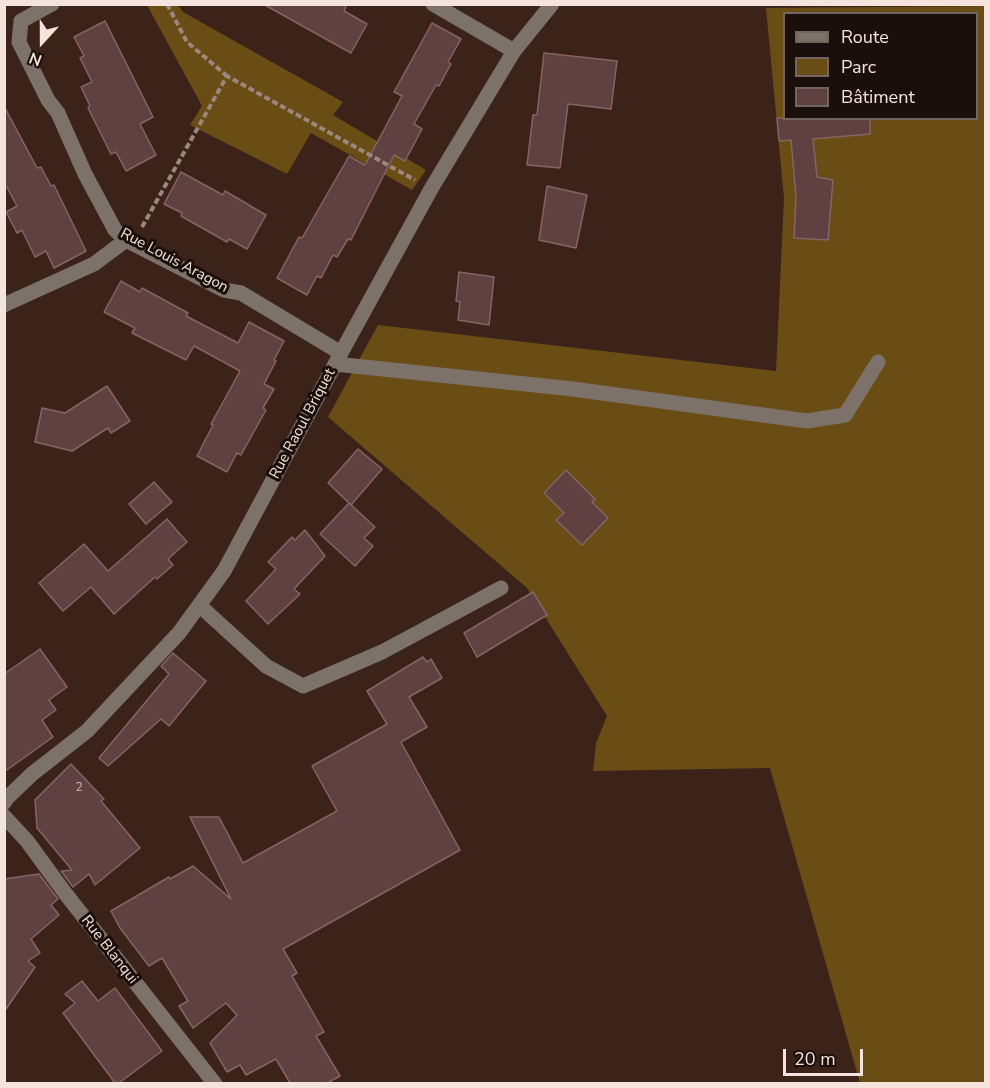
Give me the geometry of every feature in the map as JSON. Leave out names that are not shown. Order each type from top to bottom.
[{"type":"street","name":"Rue Louis Aragon","points":[[52,4],[21,21],[19,42],[48,100],[58,113],[85,174],[115,230],[129,242],[224,290],[241,293],[338,358]]},
{"type":"street","points":[[433,4],[514,51]]},
{"type":"street","name":"Rue Raoul Briquet","points":[[4,803],[32,774],[87,731],[179,633],[225,571],[431,189],[514,51],[552,4]]},
{"type":"street","points":[[4,305],[94,264],[129,242]]},
{"type":"street","points":[[338,358],[807,421],[845,415],[878,362]]},
{"type":"street","points":[[200,605],[266,666],[303,686],[382,652],[501,588]]},
{"type":"street","name":"Rue Blanqui","points":[[4,816],[27,841],[65,893],[215,1083]]},
{"type":"path","points":[[167,4],[187,42],[227,76],[431,189]]},
{"type":"path","points":[[129,242],[227,76]]},
{"type":"green space","points":[[147,5],[178,5],[183,12],[343,102],[333,115],[426,170],[412,190],[311,133],[287,174],[190,125],[202,106]]},
{"type":"green space","points":[[985,6],[985,1083],[860,1083],[770,768],[593,771],[596,743],[607,716],[527,588],[328,417],[378,325],[776,371],[784,198],[766,8]]},
{"type":"building","points":[[263,4],[347,4],[344,11],[367,24],[351,53]]},
{"type":"building","points":[[105,21],[153,117],[140,124],[156,155],[126,171],[116,152],[111,154],[88,108],[90,106],[81,87],[92,82],[80,58],[84,56],[74,37]]},
{"type":"building","points":[[432,23],[461,39],[448,62],[451,64],[439,86],[436,85],[414,124],[422,129],[405,161],[394,155],[351,240],[348,239],[337,257],[333,255],[321,278],[317,276],[307,295],[277,278],[299,237],[302,238],[349,156],[365,165],[402,96],[394,92]]},
{"type":"building","points":[[544,53],[617,61],[611,109],[568,104],[560,168],[527,165],[533,115],[537,115]]},
{"type":"building","points":[[4,106],[37,168],[41,167],[51,186],[54,185],[86,251],[54,268],[46,251],[35,257],[22,230],[17,233],[6,212],[17,206],[4,182]]},
{"type":"building","points":[[777,118],[783,118],[783,120],[870,120],[870,134],[813,139],[817,177],[833,180],[828,240],[794,238],[796,196],[791,140],[779,141]]},
{"type":"building","points":[[181,172],[223,195],[225,191],[266,215],[247,249],[229,239],[227,242],[164,204]]},
{"type":"building","points":[[547,186],[587,195],[576,248],[539,240]]},
{"type":"building","points":[[459,272],[494,277],[489,325],[458,320],[460,302],[456,301]]},
{"type":"building","points":[[121,281],[140,292],[142,288],[188,313],[186,316],[238,343],[249,322],[284,341],[264,384],[274,389],[263,408],[266,410],[241,455],[237,453],[227,472],[197,456],[213,425],[211,424],[240,371],[194,346],[186,360],[132,333],[135,328],[104,312]]},
{"type":"building","points":[[107,386],[130,421],[111,433],[108,428],[72,451],[35,442],[42,408],[65,413]]},
{"type":"building","points":[[358,449],[382,469],[351,505],[328,483]]},
{"type":"building","points":[[566,470],[595,499],[592,502],[608,518],[582,545],[556,520],[564,513],[544,493]]},
{"type":"building","points":[[154,482],[172,502],[146,524],[129,504]]},
{"type":"building","points":[[349,503],[375,527],[364,538],[373,546],[355,566],[320,534]]},
{"type":"building","points":[[167,519],[187,542],[168,559],[173,565],[157,579],[155,577],[114,614],[91,587],[63,611],[39,583],[84,544],[108,571]]},
{"type":"building","points":[[305,530],[325,556],[294,589],[300,594],[268,624],[246,601],[276,569],[268,562],[292,537],[295,540]]},
{"type":"building","points":[[533,592],[547,615],[477,657],[464,633]]},
{"type":"building","points":[[40,649],[67,687],[49,700],[56,710],[42,720],[53,737],[4,772],[4,674]]},
{"type":"building","points":[[173,653],[206,681],[169,726],[161,719],[108,766],[99,758],[169,674],[161,666]]},
{"type":"building","points":[[423,657],[427,662],[431,659],[442,678],[409,697],[427,727],[401,742],[460,850],[283,949],[297,973],[292,976],[324,1032],[316,1036],[340,1076],[327,1083],[290,1083],[276,1059],[246,1075],[240,1065],[227,1072],[210,1043],[237,1015],[226,1003],[193,1028],[179,1006],[188,1001],[162,958],[149,966],[120,928],[111,911],[169,877],[170,879],[193,866],[231,899],[190,817],[219,817],[243,863],[337,811],[312,766],[387,724],[367,691]]},
{"type":"building","points":[[71,764],[104,799],[101,801],[140,848],[95,885],[89,874],[73,887],[61,871],[72,870],[37,828],[35,800]]},
{"type":"building","points":[[39,874],[58,899],[51,905],[59,915],[31,939],[40,953],[28,961],[35,967],[4,1012],[4,879]]},
{"type":"building","points":[[82,981],[98,1001],[115,988],[162,1051],[119,1083],[115,1083],[63,1013],[75,1003],[65,994]]}]
